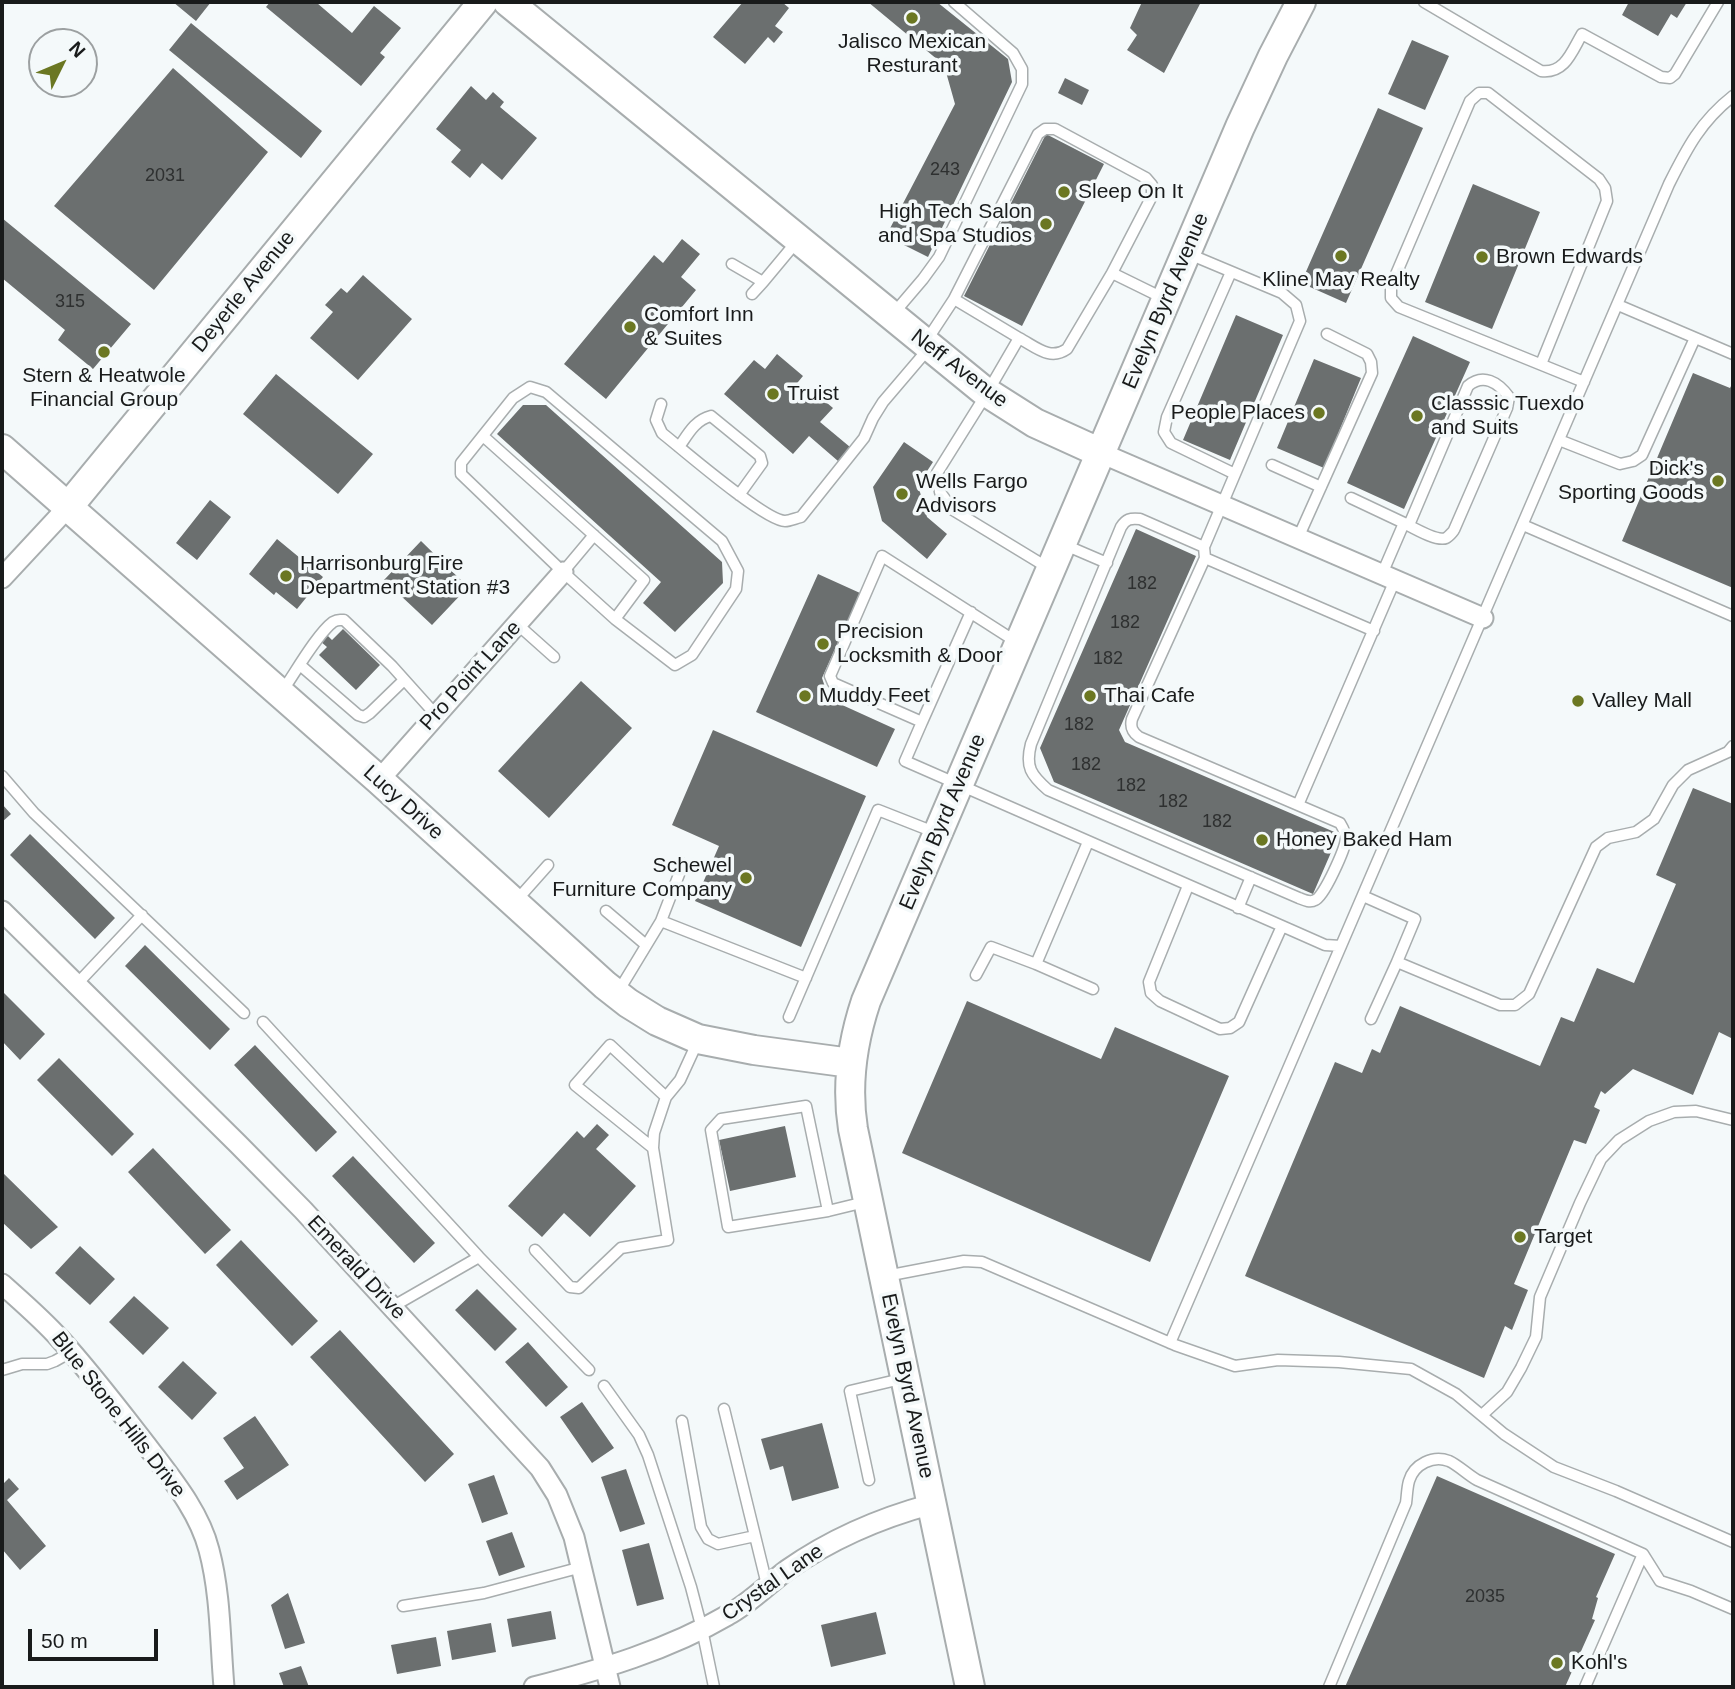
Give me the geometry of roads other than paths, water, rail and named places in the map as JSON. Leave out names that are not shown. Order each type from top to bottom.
[{"type":"street","name":"Deyerle Avenue","points":[[4,572],[68,507],[483,2]]},
{"type":"street","name":"Neff Avenue","points":[[508,2],[987,393],[1035,423],[1101,453],[1483,618]]},
{"type":"street","name":"Evelyn Byrd Avenue","points":[[970,1687],[852,1117],[851,1063],[856,1034],[866,1001],[1166,299],[1257,89],[1301,2]]},
{"type":"street","name":"Lucy Drive","points":[[2,449],[379,780],[617,994],[657,1021],[698,1039],[754,1050],[851,1063]]},
{"type":"street","name":"Pro Point Lane","points":[[379,780],[563,572]]},
{"type":"street","name":"Emerald Drive","points":[[2,911],[271,1178],[543,1472],[562,1505],[574,1537],[610,1687]]},
{"type":"street","name":"Blue Stone Hills Drive","points":[[2,1284],[42,1320],[120,1410],[167,1472],[200,1525],[209,1548],[214,1575],[224,1687]]},
{"type":"street","name":"Crystal Lane","points":[[534,1687],[605,1668],[702,1629],[744,1605],[818,1550],[886,1518],[932,1504]]},
{"type":"lane","points":[[891,316],[939,257],[1022,84],[1020,62],[1013,53],[954,2]]},
{"type":"lane","points":[[1424,2],[1541,71],[1555,71],[1563,66],[1582,34],[1666,79],[1675,75],[1718,2]]},
{"type":"lane","points":[[1541,364],[1607,201],[1605,187],[1599,179],[1488,93],[1479,93],[1470,101],[1391,286],[1391,298],[1399,307],[1584,382]]},
{"type":"lane","points":[[1170,1343],[1669,184],[1689,144],[1712,114],[1733,96]]},
{"type":"lane","points":[[661,404],[656,420],[662,433],[679,447],[739,495],[775,519],[786,521],[801,517],[864,438],[883,402],[927,345],[954,299],[1038,134],[1045,129],[1055,129],[1146,178],[1152,185],[1152,196],[1112,273],[1067,349],[1060,354],[1052,355],[954,299]]},
{"type":"lane","points":[[752,294],[798,240]]},
{"type":"lane","points":[[1186,253],[1282,293],[1296,305],[1300,321],[1204,552],[1132,719],[1132,729],[1139,737],[1340,823],[1346,838],[1343,848],[1322,895],[1307,901],[1048,790],[1036,780],[1030,770],[1027,757],[1031,744],[1126,520],[1140,519],[1204,552],[1374,631]]},
{"type":"lane","points":[[732,264],[763,282]]},
{"type":"lane","points":[[1231,272],[1167,416],[1164,432],[1171,443],[1235,474]]},
{"type":"lane","points":[[1112,273],[1166,299]]},
{"type":"lane","points":[[1618,305],[1733,354]]},
{"type":"lane","points":[[1298,538],[1372,373],[1367,354],[1327,334]]},
{"type":"lane","points":[[1020,338],[937,473],[940,492],[953,510],[1050,570]]},
{"type":"lane","points":[[1559,440],[1620,464],[1633,461],[1642,455],[1695,338]]},
{"type":"lane","points":[[1298,805],[1374,631],[1406,524],[1468,386],[1474,380],[1484,379],[1502,387],[1508,397],[1507,408],[1454,530],[1446,538],[1438,539],[1406,524],[1351,498]]},
{"type":"lane","points":[[530,387],[546,392],[722,541],[738,571],[736,589],[692,655],[676,665],[615,618],[461,474],[461,463],[483,436],[513,398],[530,387]]},
{"type":"lane","points":[[679,447],[696,423],[711,416],[760,456],[762,463],[739,495]]},
{"type":"lane","points":[[483,436],[644,580],[615,618]]},
{"type":"lane","points":[[1272,465],[1321,487]]},
{"type":"lane","points":[[1523,525],[1733,616]]},
{"type":"lane","points":[[563,572],[594,535]]},
{"type":"lane","points":[[1062,543],[1107,563]]},
{"type":"lane","points":[[922,722],[833,683],[830,676],[882,556],[1019,643]]},
{"type":"lane","points":[[971,612],[905,761],[1238,908],[1325,944],[1341,946]]},
{"type":"lane","points":[[281,694],[321,635],[332,622],[339,619],[344,620],[392,666],[436,715]]},
{"type":"lane","points":[[517,624],[554,657]]},
{"type":"lane","points":[[300,665],[358,715],[364,717],[404,680]]},
{"type":"lane","points":[[1397,962],[1500,1005],[1515,1005],[1529,994],[1596,847],[1608,838],[1636,832],[1654,819],[1673,785],[1688,770],[1728,752],[1733,746]]},
{"type":"lane","points":[[2,776],[34,813],[244,1013]]},
{"type":"lane","points":[[789,1017],[878,810],[938,834]]},
{"type":"lane","points":[[1035,964],[1088,842]]},
{"type":"lane","points":[[515,902],[548,864]]},
{"type":"lane","points":[[617,994],[661,921],[684,864]]},
{"type":"lane","points":[[1238,908],[1251,877]]},
{"type":"lane","points":[[1188,886],[1149,982],[1151,993],[1160,1001],[1220,1029],[1230,1028],[1239,1022],[1282,926]]},
{"type":"lane","points":[[1363,896],[1415,919],[1371,1018]]},
{"type":"lane","points":[[607,911],[646,945]]},
{"type":"lane","points":[[76,985],[142,915]]},
{"type":"lane","points":[[661,921],[806,978]]},
{"type":"lane","points":[[976,975],[991,947],[1093,989]]},
{"type":"lane","points":[[262,1022],[479,1257],[589,1370]]},
{"type":"lane","points":[[535,1250],[570,1287],[579,1288],[621,1248],[668,1240],[653,1148],[654,1133],[666,1097],[680,1080],[698,1039]]},
{"type":"lane","points":[[653,1148],[575,1085],[610,1045],[666,1097]]},
{"type":"lane","points":[[828,1211],[806,1106],[722,1119],[711,1130],[728,1227],[828,1211],[869,1201]]},
{"type":"lane","points":[[1482,1415],[1507,1392],[1536,1337],[1540,1297],[1581,1199],[1601,1159],[1619,1140],[1636,1129],[1674,1112],[1696,1111],[1733,1120]]},
{"type":"lane","points":[[392,1307],[479,1257]]},
{"type":"lane","points":[[884,1276],[964,1261],[982,1262],[1170,1343],[1235,1366],[1278,1360],[1411,1369],[1457,1394],[1504,1434],[1554,1467],[1616,1490],[1733,1542]]},
{"type":"lane","points":[[2,1370],[22,1364],[47,1364],[71,1352]]},
{"type":"lane","points":[[869,1480],[849,1391],[905,1378]]},
{"type":"lane","points":[[604,1386],[644,1445],[667,1509],[702,1629],[714,1687]]},
{"type":"lane","points":[[724,1409],[767,1586]]},
{"type":"lane","points":[[682,1421],[701,1527],[708,1539],[718,1544],[755,1536]]},
{"type":"lane","points":[[1329,1687],[1406,1503],[1411,1476],[1425,1462],[1441,1459],[1452,1462],[1477,1480],[1643,1554],[1660,1581],[1733,1609]]},
{"type":"lane","points":[[1586,1687],[1643,1554]]},
{"type":"lane","points":[[403,1606],[484,1593],[582,1567]]},
{"type":"place","name":"Jalisco Mexican Resturant","points":[[912,18]]},
{"type":"place","name":"Sleep On It","points":[[1064,192]]},
{"type":"place","name":"High Tech Salon and Spa Studios","points":[[1046,224]]},
{"type":"place","name":"Kline May Realty","points":[[1341,256]]},
{"type":"place","name":"Brown Edwards","points":[[1482,257]]},
{"type":"place","name":"Comfort Inn & Suites","points":[[630,327]]},
{"type":"place","name":"Stern & Heatwole Financial Group","points":[[104,352]]},
{"type":"place","name":"Truist","points":[[773,394]]},
{"type":"place","name":"People Places","points":[[1319,413]]},
{"type":"place","name":"Classsic Tuexdo and Suits","points":[[1417,416]]},
{"type":"place","name":"Dick's Sporting Goods","points":[[1718,481]]},
{"type":"place","name":"Wells Fargo Advisors","points":[[902,494]]},
{"type":"place","name":"Harrisonburg Fire Department Station #3","points":[[286,576]]},
{"type":"place","name":"Precision Locksmith & Door","points":[[823,644]]},
{"type":"place","name":"Muddy Feet","points":[[805,696]]},
{"type":"place","name":"Thai Cafe","points":[[1090,696]]},
{"type":"place","name":"Valley Mall","points":[[1578,701]]},
{"type":"place","name":"Honey Baked Ham","points":[[1262,840]]},
{"type":"place","name":"Schewel Furniture Company","points":[[746,878]]},
{"type":"place","name":"Target","points":[[1520,1237]]},
{"type":"place","name":"Kohl's","points":[[1557,1663]]}]
